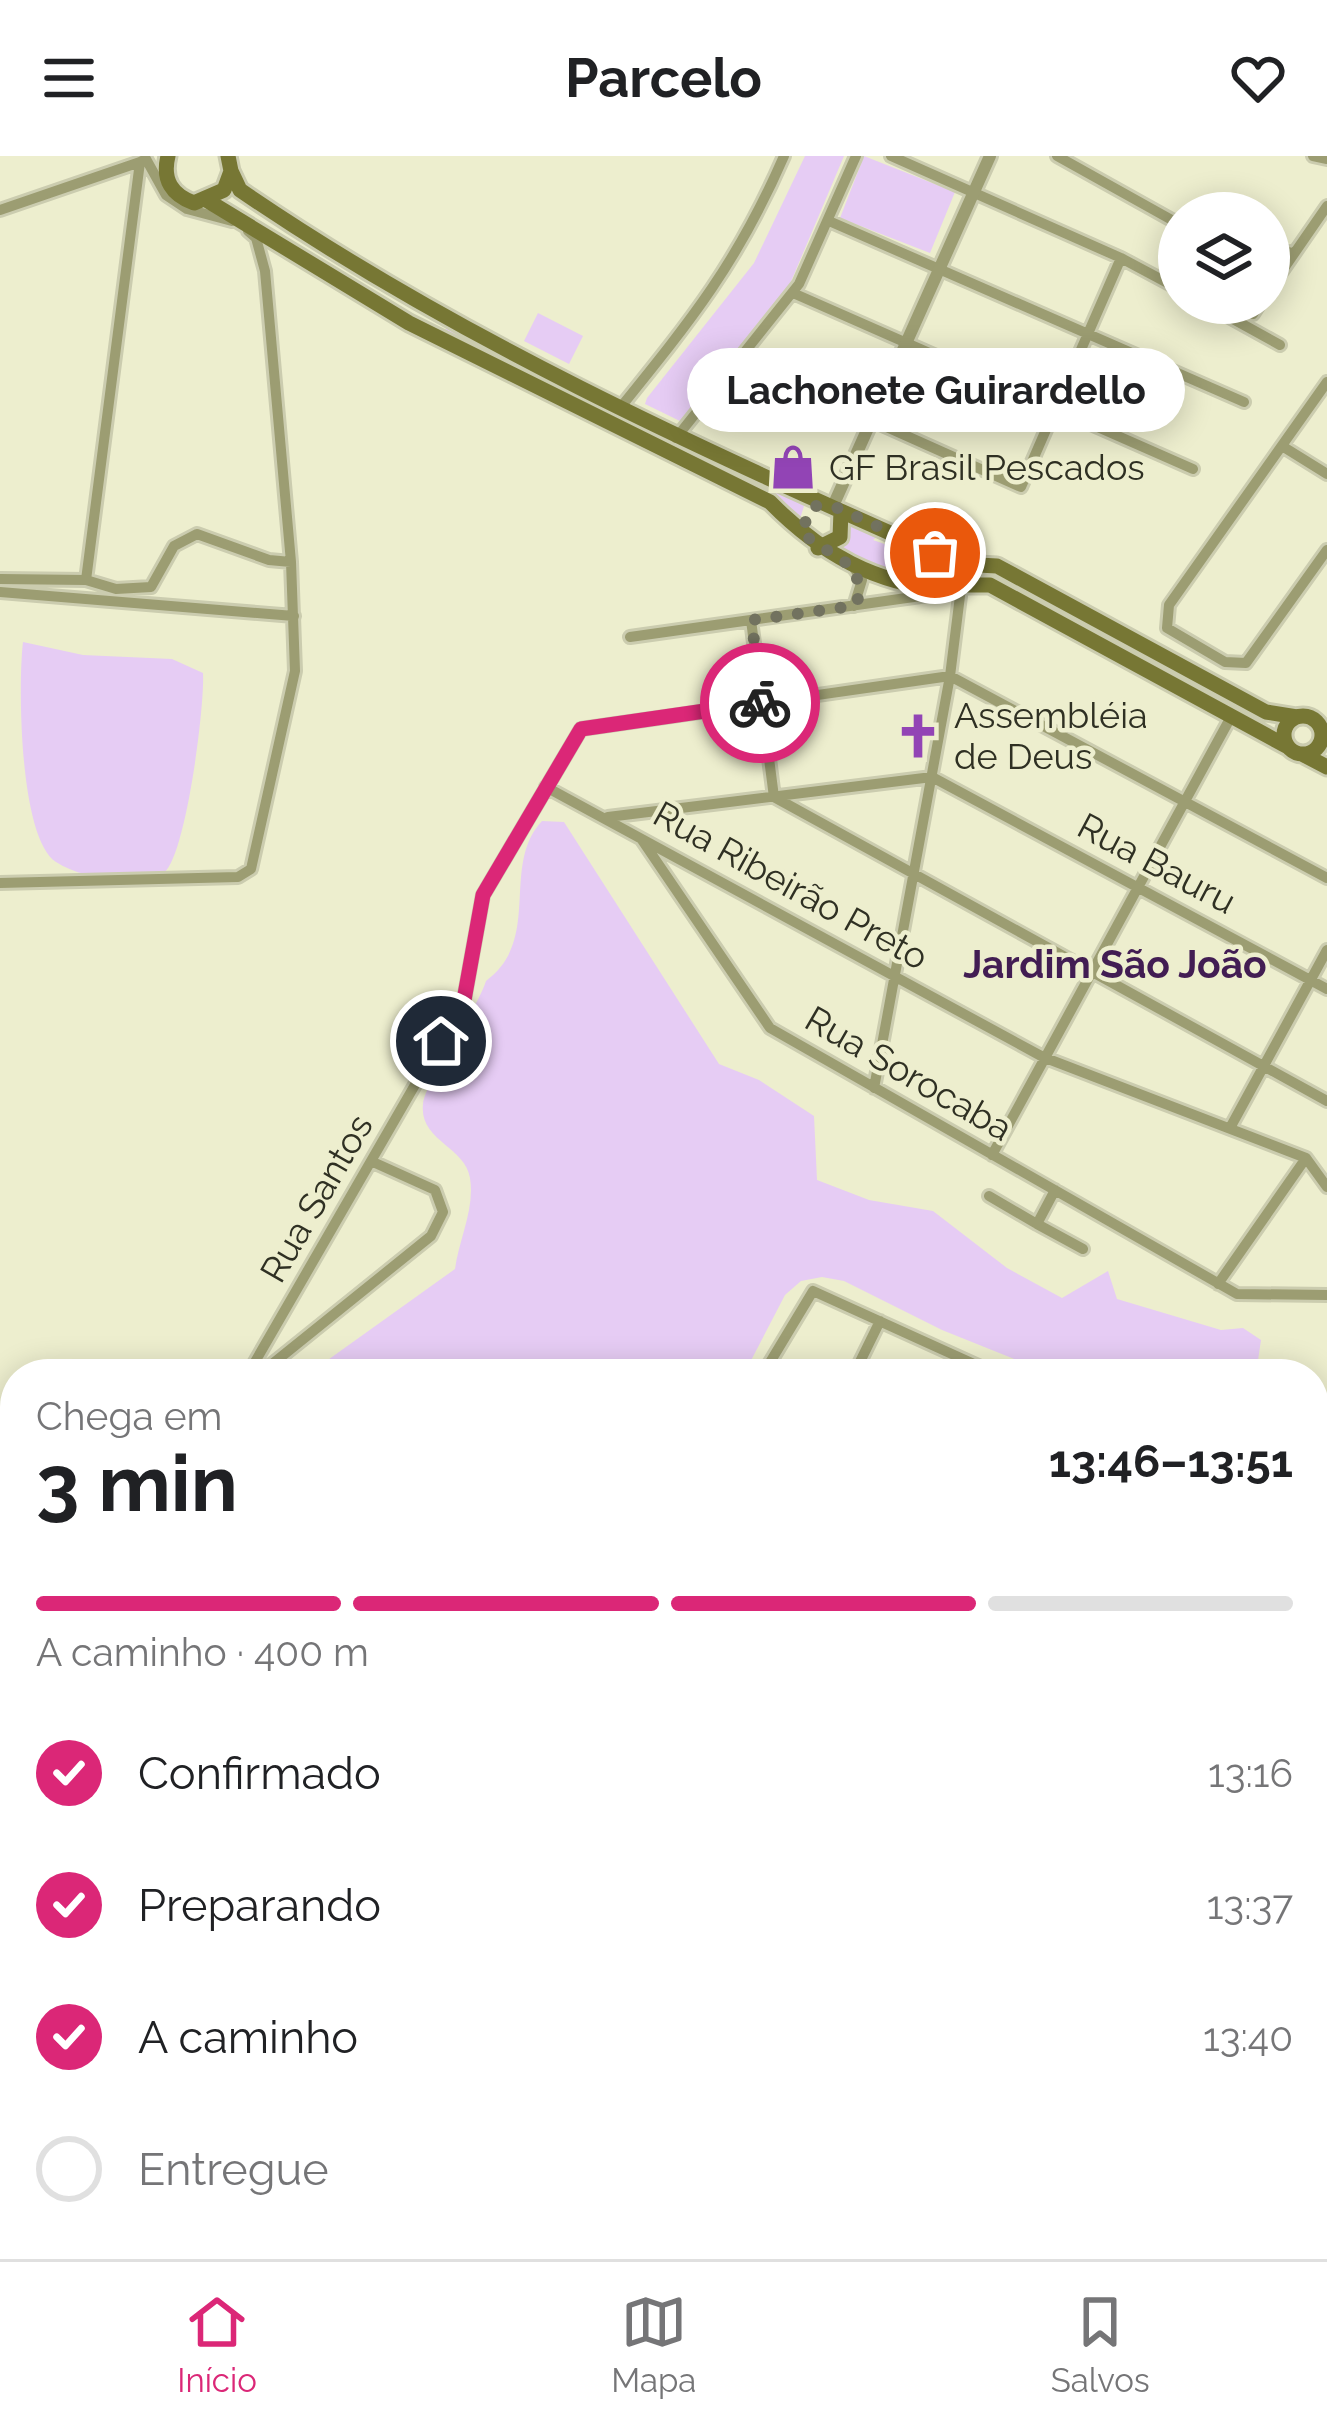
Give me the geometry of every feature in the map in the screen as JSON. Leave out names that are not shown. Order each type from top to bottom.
[{"type":"main road","points":[[164,158],[171,189],[182,198],[208,201],[394,314],[770,502],[818,548],[854,568],[956,588],[989,585],[1327,767]]},
{"type":"main road","points":[[208,201],[224,190],[230,164]]},
{"type":"main road","points":[[230,164],[240,190],[314,241],[676,438],[935,553],[966,574],[956,588]]},
{"type":"main road","points":[[394,314],[395,299],[405,293]]},
{"type":"main road","points":[[425,330],[440,325],[440,312]]},
{"type":"main road","points":[[801,533],[805,515],[832,507]]},
{"type":"main road","points":[[818,548],[840,537],[832,507]]},
{"type":"main road","points":[[956,588],[939,575],[953,564],[997,566],[1266,712],[1315,721],[1324,738],[1314,751],[1295,751]]},
{"type":"main road","points":[[1295,751],[1285,729],[1298,717]]},
{"type":"street","points":[[620,408],[706,302],[748,238],[784,156]]},
{"type":"street","points":[[676,438],[793,293],[856,156]]},
{"type":"street","points":[[890,156],[1158,277]]},
{"type":"street","points":[[832,507],[990,156]]},
{"type":"street","points":[[1057,156],[1158,212]]},
{"type":"street","points":[[1313,156],[1327,159]]},
{"type":"street","points":[[0,210],[146,159],[166,195],[187,208],[229,219],[256,238],[265,271],[294,616],[289,706],[246,874],[0,883]]},
{"type":"street","points":[[86,580],[140,161]]},
{"type":"street","points":[[1290,258],[1327,206]]},
{"type":"street","points":[[829,220],[1244,402]]},
{"type":"street","points":[[739,362],[1021,487],[1121,257]]},
{"type":"street","points":[[793,293],[1193,469]]},
{"type":"street","points":[[1242,324],[1280,345]]},
{"type":"street","points":[[1327,382],[1169,605],[1165,619],[1172,635],[1239,665],[1253,657],[1327,550]]},
{"type":"street","points":[[1282,446],[1327,474]]},
{"type":"street","points":[[0,579],[86,580],[116,589],[152,587],[174,546],[197,535],[269,560],[291,562]]},
{"type":"street","points":[[854,568],[862,580],[854,606]]},
{"type":"street","points":[[630,637],[956,588],[950,676],[874,1088]]},
{"type":"street","points":[[0,592],[294,616]]},
{"type":"street","points":[[752,620],[774,797]]},
{"type":"street","points":[[761,703],[950,676],[1327,878]]},
{"type":"street","name":"Rua Santos","points":[[257,1359],[464,1000],[483,895],[581,729],[761,703]]},
{"type":"street","points":[[992,1155],[1232,715]]},
{"type":"street","points":[[604,818],[932,777]]},
{"type":"street","name":"Rua Bauru","points":[[932,777],[1327,989]]},
{"type":"street","name":"Rua Ribeirão Preto","points":[[546,788],[1042,1057],[1306,1158]]},
{"type":"street","points":[[774,797],[912,877],[1327,1101]]},
{"type":"street","name":"Rua Sorocaba","points":[[640,838],[770,1028],[1237,1294],[1327,1295]]},
{"type":"street","points":[[1230,1127],[1327,950]]},
{"type":"street","points":[[1218,1284],[1306,1158],[1327,1187]]},
{"type":"street","points":[[286,1359],[438,1224],[443,1212],[435,1190],[373,1162]]},
{"type":"street","points":[[1036,1224],[1055,1190]]},
{"type":"street","points":[[989,1196],[1083,1249]]},
{"type":"street","points":[[772,1359],[813,1291],[954,1359]]},
{"type":"street","points":[[862,1359],[880,1322]]},
{"type":"street","points":[[259,1356],[262,1359]]},
{"type":"shaded area","points":[[805,156],[844,156],[787,291],[682,422],[645,404],[754,263]]},
{"type":"shaded area","points":[[864,156],[955,192],[930,253],[840,218]]},
{"type":"shaded area","points":[[538,313],[583,336],[569,364],[524,341]]},
{"type":"shaded area","points":[[450,323],[796,501],[804,506],[800,519],[770,495],[443,333]]},
{"type":"shaded area","points":[[851,524],[878,536],[873,540],[939,563],[936,579],[891,575],[834,549]]},
{"type":"shaded area","points":[[23,642],[83,655],[172,659],[203,673],[187,811],[164,873],[94,876],[56,862],[44,847],[28,793],[24,759]]},
{"type":"shaded area","points":[[542,821],[564,822],[719,1064],[759,1080],[814,1116],[817,1180],[869,1200],[933,1211],[1007,1268],[1062,1298],[1108,1271],[1117,1299],[1221,1330],[1243,1328],[1261,1340],[1258,1359],[1014,1359],[942,1330],[844,1281],[822,1277],[801,1281],[785,1295],[752,1359],[329,1359],[455,1269],[469,1213],[470,1178],[460,1158],[428,1127],[423,1104],[486,981],[513,945],[530,839]]},
{"type":"way so far","points":[[760,703],[752,620],[854,606],[861,593],[862,580],[854,568],[801,533],[812,506],[833,506],[935,553]]},
{"type":"place","name":"GF Brasil Pescados","points":[[793,467]]},
{"type":"place","name":"Lachonete Guirardello","points":[[935,553]]},
{"type":"place","name":"Assembléia de Deus","points":[[918,736]]},
{"type":"district","name":"Jardim São João","points":[[1115,964]]},
{"type":"route","points":[[441,1041],[464,1000],[483,895],[581,729],[760,703]]}]
